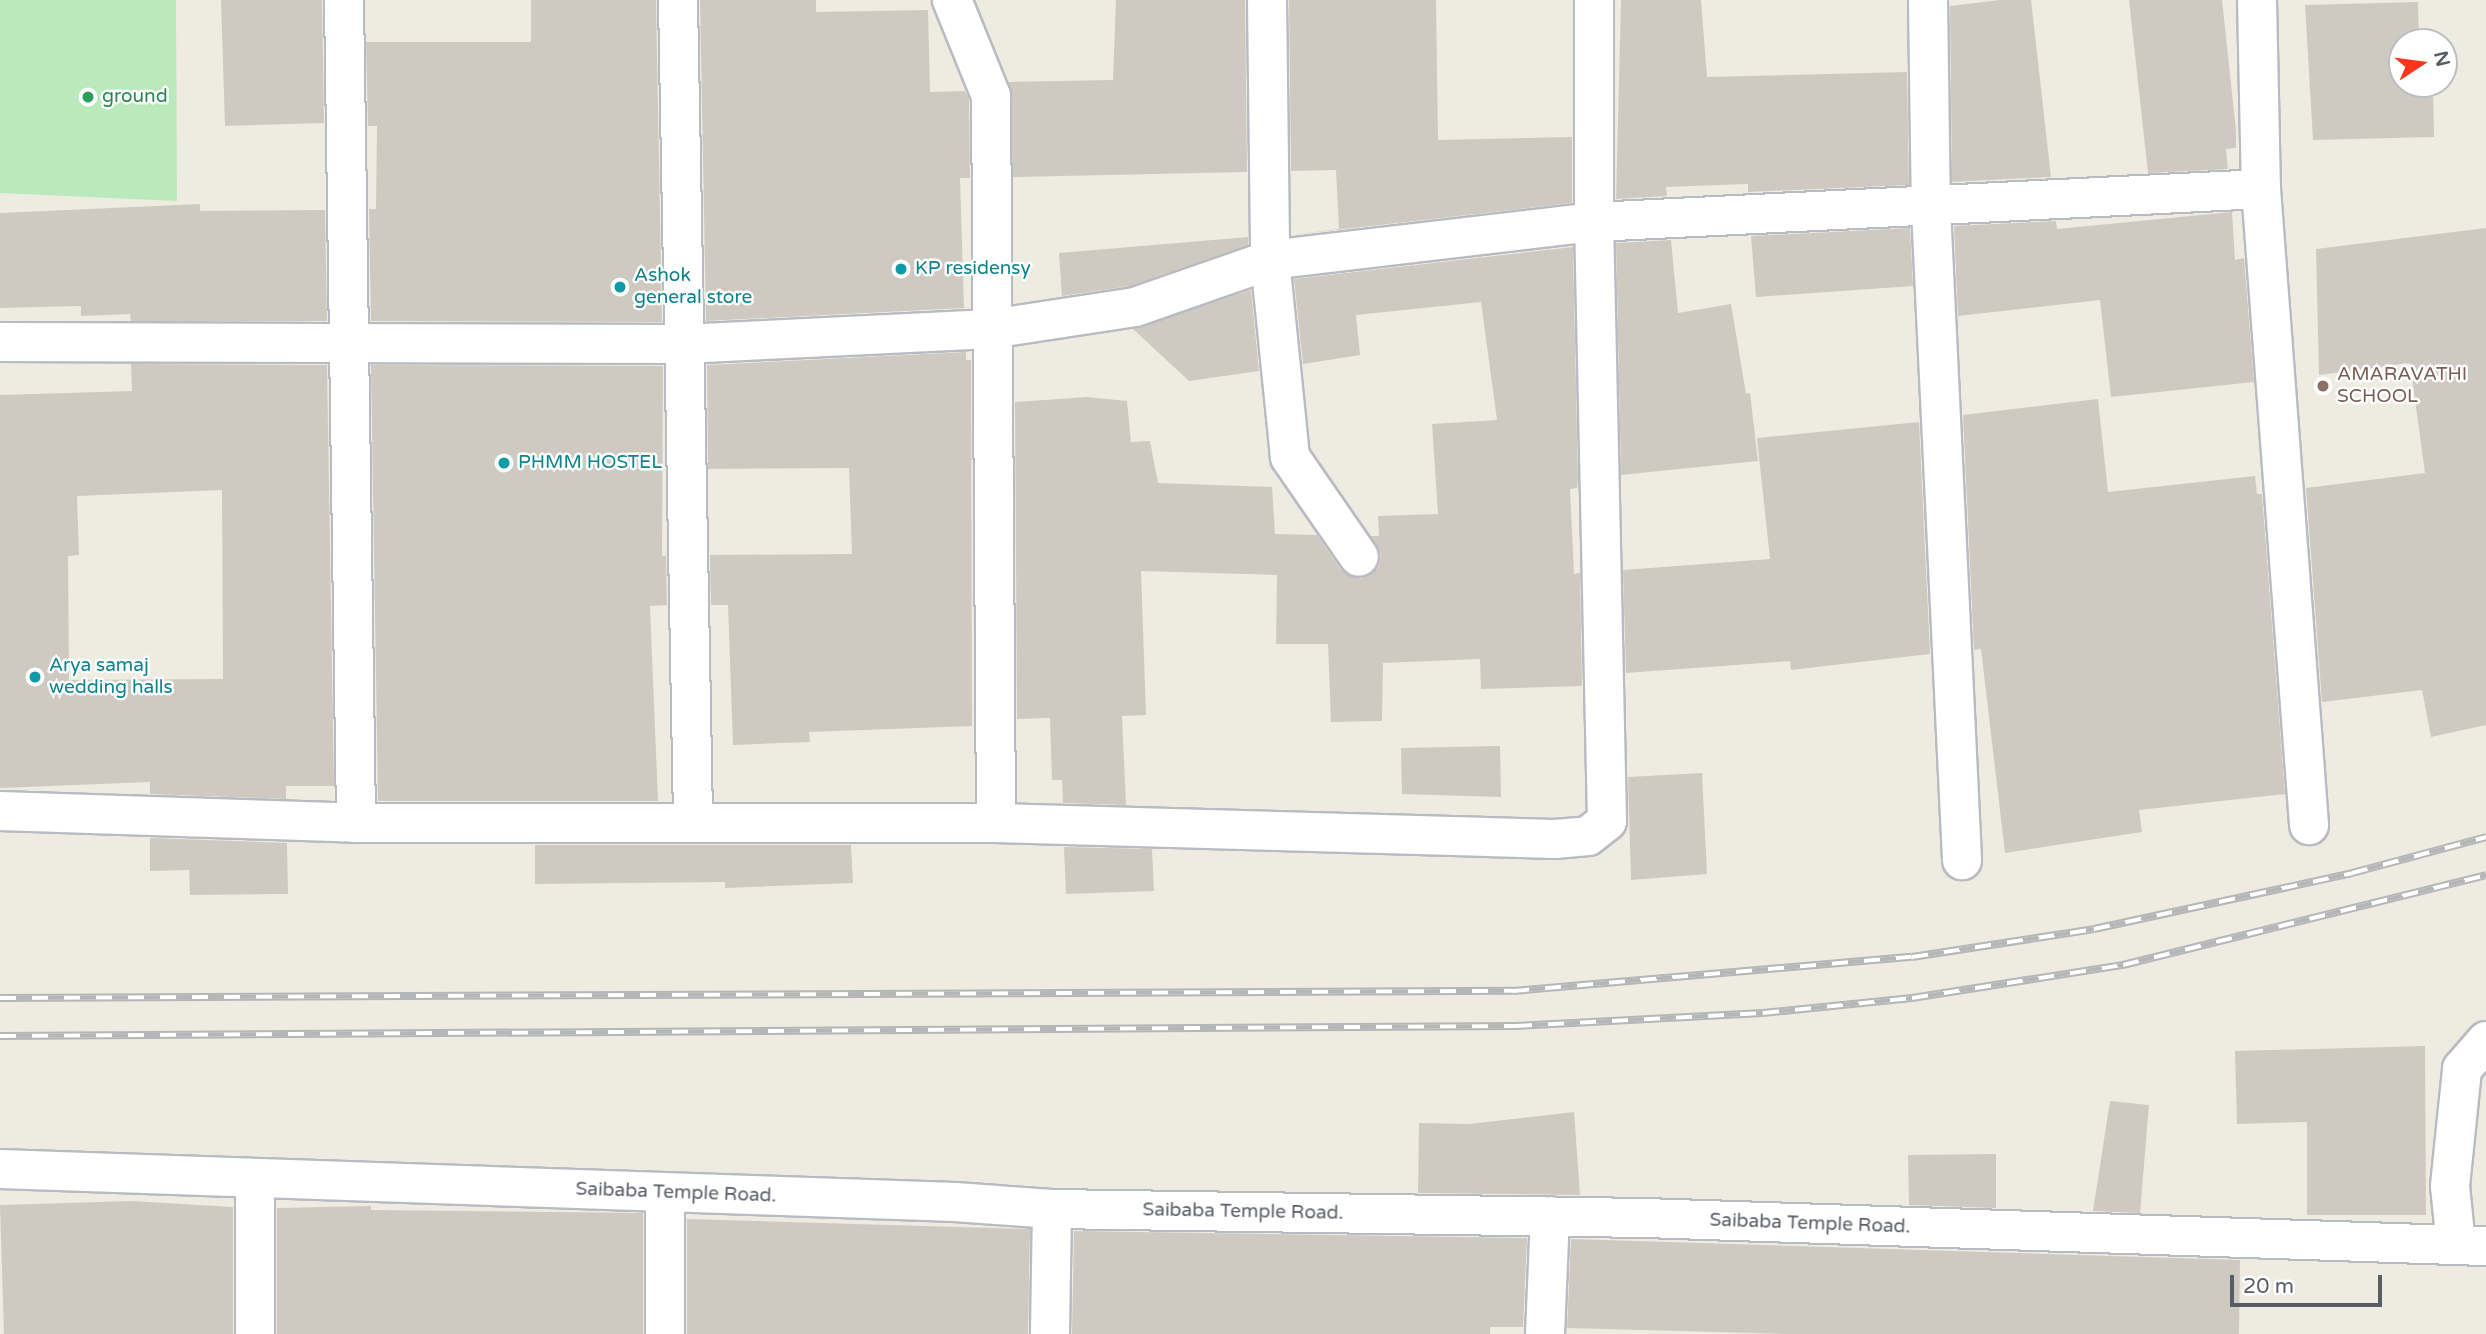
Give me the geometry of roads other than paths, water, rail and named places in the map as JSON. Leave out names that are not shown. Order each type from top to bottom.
[{"type":"street","points":[[344,0],[356,823]]},
{"type":"street","points":[[678,0],[694,822]]},
{"type":"street","points":[[952,0],[991,96],[996,823]]},
{"type":"street","points":[[1267,0],[1270,260],[1290,457],[1359,557]]},
{"type":"street","points":[[0,811],[356,823],[996,823],[1555,839],[1588,836],[1606,821],[1594,222],[1594,0]]},
{"type":"street","points":[[1928,0],[1931,209],[1962,860]]},
{"type":"street","points":[[2257,0],[2261,189],[2309,825]]},
{"type":"street","points":[[0,342],[683,344],[991,329],[1135,307],[1270,260],[1594,222],[1931,209],[2261,189]]},
{"type":"street","points":[[2471,1245],[2450,1186],[2462,1069],[2486,1041]]},
{"type":"street","name":"Saibaba Temple Road.","points":[[0,1169],[1052,1209],[1550,1216],[2471,1245]]},
{"type":"street","points":[[255,1179],[256,1334]]},
{"type":"street","points":[[665,1193],[666,1334]]},
{"type":"street","points":[[1050,1334],[1052,1209]]},
{"type":"street","points":[[1545,1334],[1550,1216]]},
{"type":"railway","points":[[0,998],[1513,991],[1912,957],[2094,929],[2352,873],[2486,837]]},
{"type":"railway","points":[[0,1036],[1516,1026],[1763,1013],[1912,998],[2123,965],[2486,875]]},
{"type":"place","name":"ground","points":[[88,97]]},
{"type":"place","name":"KP residensy","points":[[901,269]]},
{"type":"place","name":"Ashok general store","points":[[620,287]]},
{"type":"place","name":"AMARAVATHI SCHOOL","points":[[2323,386]]},
{"type":"place","name":"PHMM HOSTEL","points":[[504,463]]},
{"type":"place","name":"Arya samaj wedding halls","points":[[35,677]]}]
